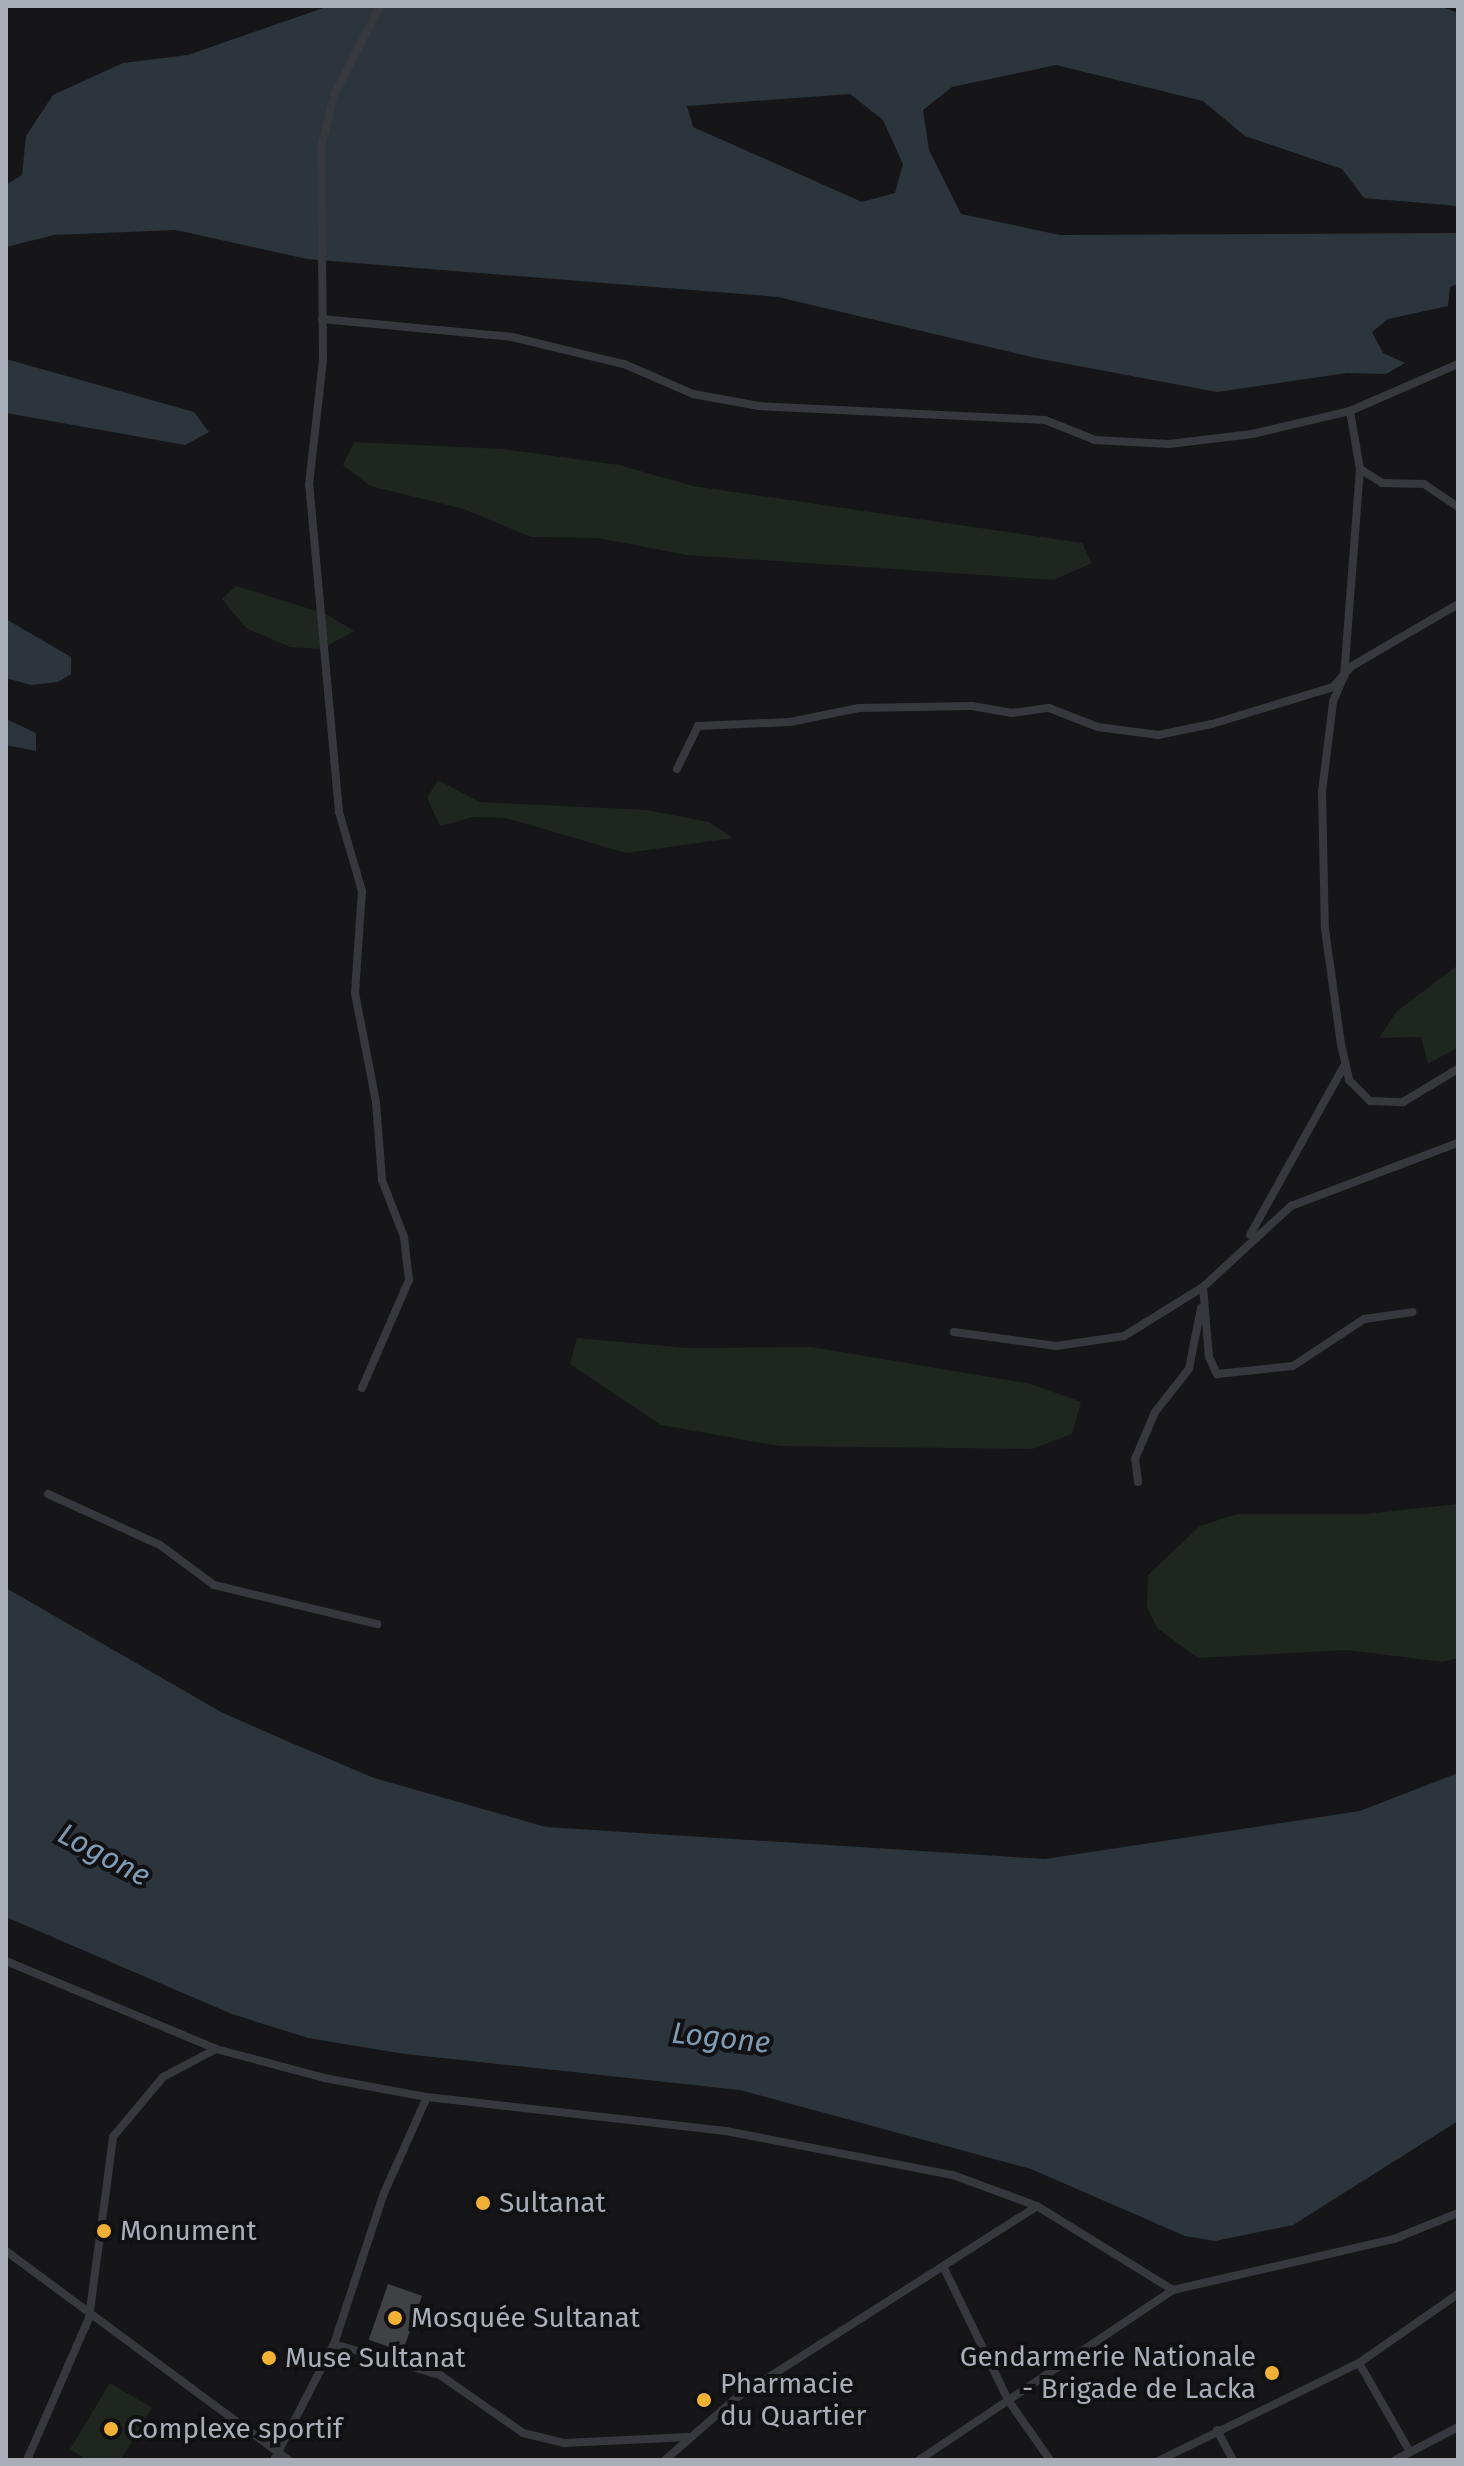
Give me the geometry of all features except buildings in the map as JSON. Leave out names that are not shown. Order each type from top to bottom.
[{"type":"street","points":[[362,1388],[409,1280],[404,1237],[382,1180],[376,1102],[355,993],[362,891],[339,812],[309,485],[322,319],[321,148],[334,95],[380,6]]},
{"type":"street","points":[[322,319],[512,337],[624,364],[693,394],[759,406],[1045,420],[1095,440],[1169,444],[1252,434],[1350,411],[1458,364]]},
{"type":"street","points":[[1350,411],[1360,469],[1344,676],[1325,742],[1321,857],[1345,1064],[1349,1080],[1370,1101],[1403,1102],[1458,1069]]},
{"type":"street","points":[[1360,469],[1382,483],[1424,484],[1458,507]]},
{"type":"street","points":[[677,769],[698,726],[790,722],[859,708],[972,706],[1012,713],[1049,708],[1098,727],[1158,735],[1241,718],[1333,687],[1344,676],[1458,604]]},
{"type":"street","points":[[1246,1243],[1345,1064]]},
{"type":"street","points":[[954,1332],[1056,1346],[1102,1342],[1146,1327],[1203,1287],[1246,1243],[1318,1193],[1418,1163],[1458,1143]]},
{"type":"street","points":[[1138,1482],[1135,1459],[1155,1412],[1189,1369],[1203,1287]]},
{"type":"street","points":[[1201,1305],[1217,1374],[1293,1366],[1364,1319],[1413,1312]]},
{"type":"street","points":[[48,1494],[160,1545],[214,1585],[377,1624]]},
{"type":"street","points":[[6,1961],[216,2049],[427,2097],[726,2131],[953,2175],[1037,2206],[1173,2290]]},
{"type":"street","points":[[27,2460],[89,2318],[113,2137],[163,2077],[216,2049]]},
{"type":"street","points":[[276,2457],[334,2344],[384,2193],[427,2097]]},
{"type":"street","points":[[665,2460],[736,2398],[1037,2206]]},
{"type":"street","points":[[919,2460],[1173,2290],[1394,2239],[1458,2213]]},
{"type":"street","points":[[6,2251],[89,2318],[276,2457],[288,2460]]},
{"type":"street","points":[[943,2266],[1008,2400],[1050,2460]]},
{"type":"street","points":[[1160,2460],[1359,2363],[1458,2294]]},
{"type":"street","points":[[334,2344],[440,2375],[523,2433],[564,2443],[689,2437]]},
{"type":"street","points":[[1359,2363],[1410,2452]]},
{"type":"street","points":[[1395,2460],[1457,2429]]},
{"type":"street","points":[[1217,2430],[1233,2460]]},
{"type":"shaded area","points":[[354,442],[502,449],[619,465],[693,486],[1082,543],[1092,563],[1054,580],[687,555],[598,538],[531,537],[464,509],[370,486],[343,465]]},
{"type":"shaded area","points":[[236,586],[326,614],[354,631],[322,649],[290,647],[246,628],[222,599]]},
{"type":"shaded area","points":[[438,780],[479,802],[646,810],[709,822],[733,838],[626,853],[506,818],[473,817],[440,826],[427,798]]},
{"type":"shaded area","points":[[1458,965],[1458,1047],[1428,1064],[1421,1037],[1379,1038],[1396,1012]]},
{"type":"shaded area","points":[[577,1338],[687,1348],[811,1347],[1031,1384],[1081,1402],[1072,1434],[1032,1449],[780,1446],[661,1425],[570,1364]]},
{"type":"shaded area","points":[[1458,1504],[1458,1658],[1443,1662],[1347,1650],[1198,1658],[1157,1628],[1147,1607],[1148,1575],[1200,1526],[1237,1514],[1366,1514]]},
{"type":"shaded area","name":"Complexe sportif","points":[[110,2383],[152,2408],[121,2460],[87,2460],[70,2449]]},
{"type":"water","points":[[329,6],[1440,6],[1458,13],[1458,206],[1364,198],[1342,169],[1245,136],[1203,101],[1056,65],[952,87],[923,110],[929,150],[961,214],[1060,235],[1458,233],[1458,284],[1450,287],[1448,306],[1388,319],[1372,332],[1383,353],[1405,363],[1386,374],[1347,373],[1217,392],[1036,358],[778,297],[307,259],[176,230],[54,235],[6,247],[6,185],[22,175],[26,136],[53,95],[123,63],[188,55]],"holes":[[[850,94],[883,120],[903,164],[895,193],[862,202],[693,127],[687,106]]]},
{"type":"water","points":[[6,359],[194,412],[209,432],[185,445],[6,413]]},
{"type":"water","points":[[6,619],[71,657],[71,674],[58,682],[31,685],[6,678]]},
{"type":"water","points":[[6,719],[36,733],[36,751],[6,745]]},
{"type":"water","name":"Logone","points":[[6,1588],[221,1712],[282,1739],[374,1778],[546,1827],[1045,1859],[1360,1811],[1458,1773],[1458,2121],[1293,2225],[1215,2241],[1185,2236],[1031,2169],[740,2090],[405,2054],[308,2038],[232,2014],[6,1917]]},
{"type":"place","name":"Sultanat","points":[[483,2203]]},
{"type":"place","name":"Monument","points":[[104,2231]]},
{"type":"place","name":"Mosquée Sultanat","points":[[395,2318]]},
{"type":"place","name":"Muse Sultanat","points":[[269,2358]]},
{"type":"place","name":"Gendarmerie Nationale - Brigade de Lacka","points":[[1272,2373]]},
{"type":"place","name":"Pharmacie du Quartier","points":[[704,2400]]},
{"type":"place","name":"Complexe sportif","points":[[111,2429]]}]
